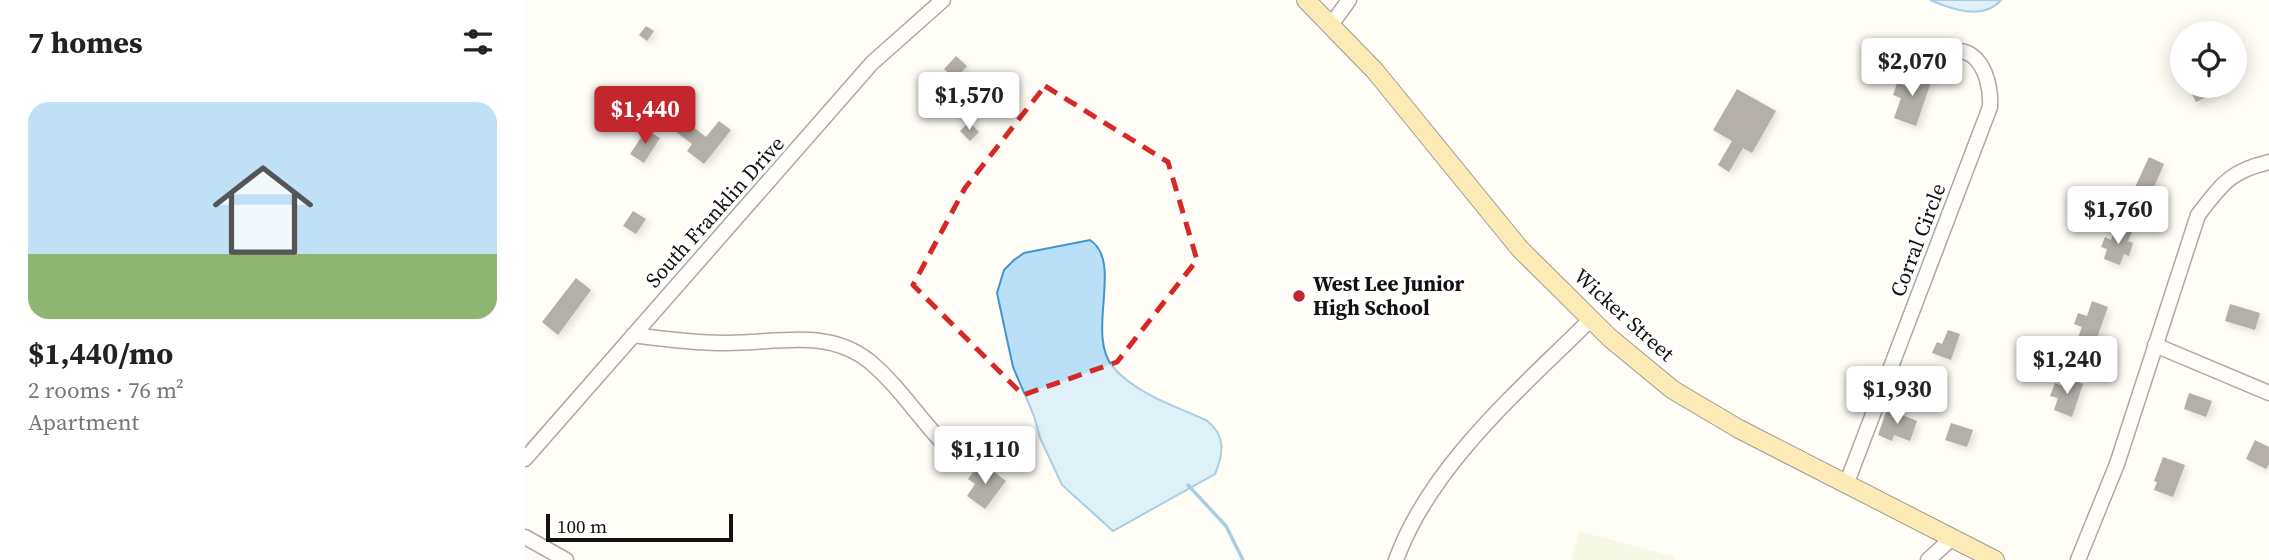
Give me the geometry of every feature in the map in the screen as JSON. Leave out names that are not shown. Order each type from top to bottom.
[{"type":"main road","name":"Wicker Street","points":[[1306,0],[1375,71],[1520,250],[1610,338],[1673,390],[1739,429],[1994,560]]},
{"type":"street","name":"South Franklin Drive","points":[[525,459],[872,63],[943,0]]},
{"type":"street","points":[[1331,26],[1349,0]]},
{"type":"street","name":"Corral Circle","points":[[1846,485],[1990,107],[1989,82],[1978,60],[1968,52],[1955,50],[1943,53],[1931,64]]},
{"type":"street","points":[[2078,560],[2117,464],[2198,215],[2221,185],[2245,168],[2269,162]]},
{"type":"street","points":[[1396,560],[1431,491],[1490,421],[1591,319]]},
{"type":"street","points":[[633,335],[721,344],[797,338],[834,343],[868,360],[904,396],[944,444],[975,459]]},
{"type":"street","points":[[2155,345],[2269,393]]},
{"type":"street","points":[[525,537],[566,560]]},
{"type":"street","points":[[1928,560],[1951,539]]},
{"type":"highlighted area","points":[[1045,86],[1168,162],[1197,260],[1117,362],[1023,395],[913,285],[965,188]]},
{"type":"green space","points":[[1579,531],[1675,557],[1675,560],[1571,560]]},
{"type":"water","points":[[1930,0],[2001,0],[1994,6],[1976,12],[1947,7]]},
{"type":"water","points":[[1090,240],[1100,250],[1104,264],[1102,336],[1105,353],[1113,367],[1144,392],[1206,420],[1217,432],[1221,444],[1215,474],[1113,531],[1062,485],[1040,438],[1034,416],[1013,367],[997,293],[1004,270],[1024,253]]},
{"type":"building","points":[[646,26],[654,31],[647,41],[639,35]]},
{"type":"building","points":[[956,56],[967,66],[955,79],[944,69]]},
{"type":"building","points":[[1911,72],[1932,79],[1916,126],[1894,118],[1901,98],[1893,95],[1897,83],[1906,86]]},
{"type":"building","points":[[988,78],[998,87],[987,100],[976,91]]},
{"type":"building","points":[[1737,89],[1776,111],[1752,153],[1743,148],[1729,172],[1718,165],[1732,141],[1713,130]]},
{"type":"building","points":[[684,120],[706,137],[719,121],[731,130],[704,164],[687,151],[692,144],[675,131]]},
{"type":"building","points":[[969,122],[979,132],[970,141],[960,131]]},
{"type":"building","points":[[646,130],[660,138],[644,163],[630,154]]},
{"type":"building","points":[[2149,157],[2164,164],[2147,203],[2131,196]]},
{"type":"building","points":[[633,211],[646,219],[636,234],[623,226]]},
{"type":"building","points":[[2116,226],[2132,232],[2128,241],[2133,243],[2129,256],[2124,254],[2120,265],[2104,259],[2107,249],[2101,247],[2105,237],[2111,240]]},
{"type":"building","points":[[576,278],[591,290],[558,335],[542,322]]},
{"type":"building","points":[[2092,301],[2108,307],[2094,346],[2077,340],[2082,327],[2074,324],[2078,313],[2087,316]]},
{"type":"building","points":[[2230,304],[2260,313],[2255,330],[2225,321]]},
{"type":"building","points":[[1948,330],[1960,334],[1951,360],[1932,353],[1937,342],[1942,344]]},
{"type":"building","points":[[2066,378],[2083,384],[2072,417],[2054,410],[2058,398],[2050,396],[2055,383],[2063,386]]},
{"type":"building","points":[[2189,393],[2212,401],[2206,417],[2184,409]]},
{"type":"building","points":[[1887,409],[1917,421],[1910,441],[1894,435],[1892,441],[1878,435]]},
{"type":"building","points":[[1951,423],[1973,430],[1967,447],[1945,440]]},
{"type":"building","points":[[2255,440],[2269,447],[2269,464],[2266,469],[2246,459]]},
{"type":"building","points":[[2163,457],[2185,465],[2173,497],[2154,490],[2157,482],[2154,481]]},
{"type":"building","points":[[983,464],[1006,481],[985,509],[967,496],[975,484],[968,479],[976,468]]},
{"type":"waterway","points":[[1188,485],[1226,526],[1243,560]]},
{"type":"place","name":"West Lee Junior High School","points":[[1299,296]]}]
